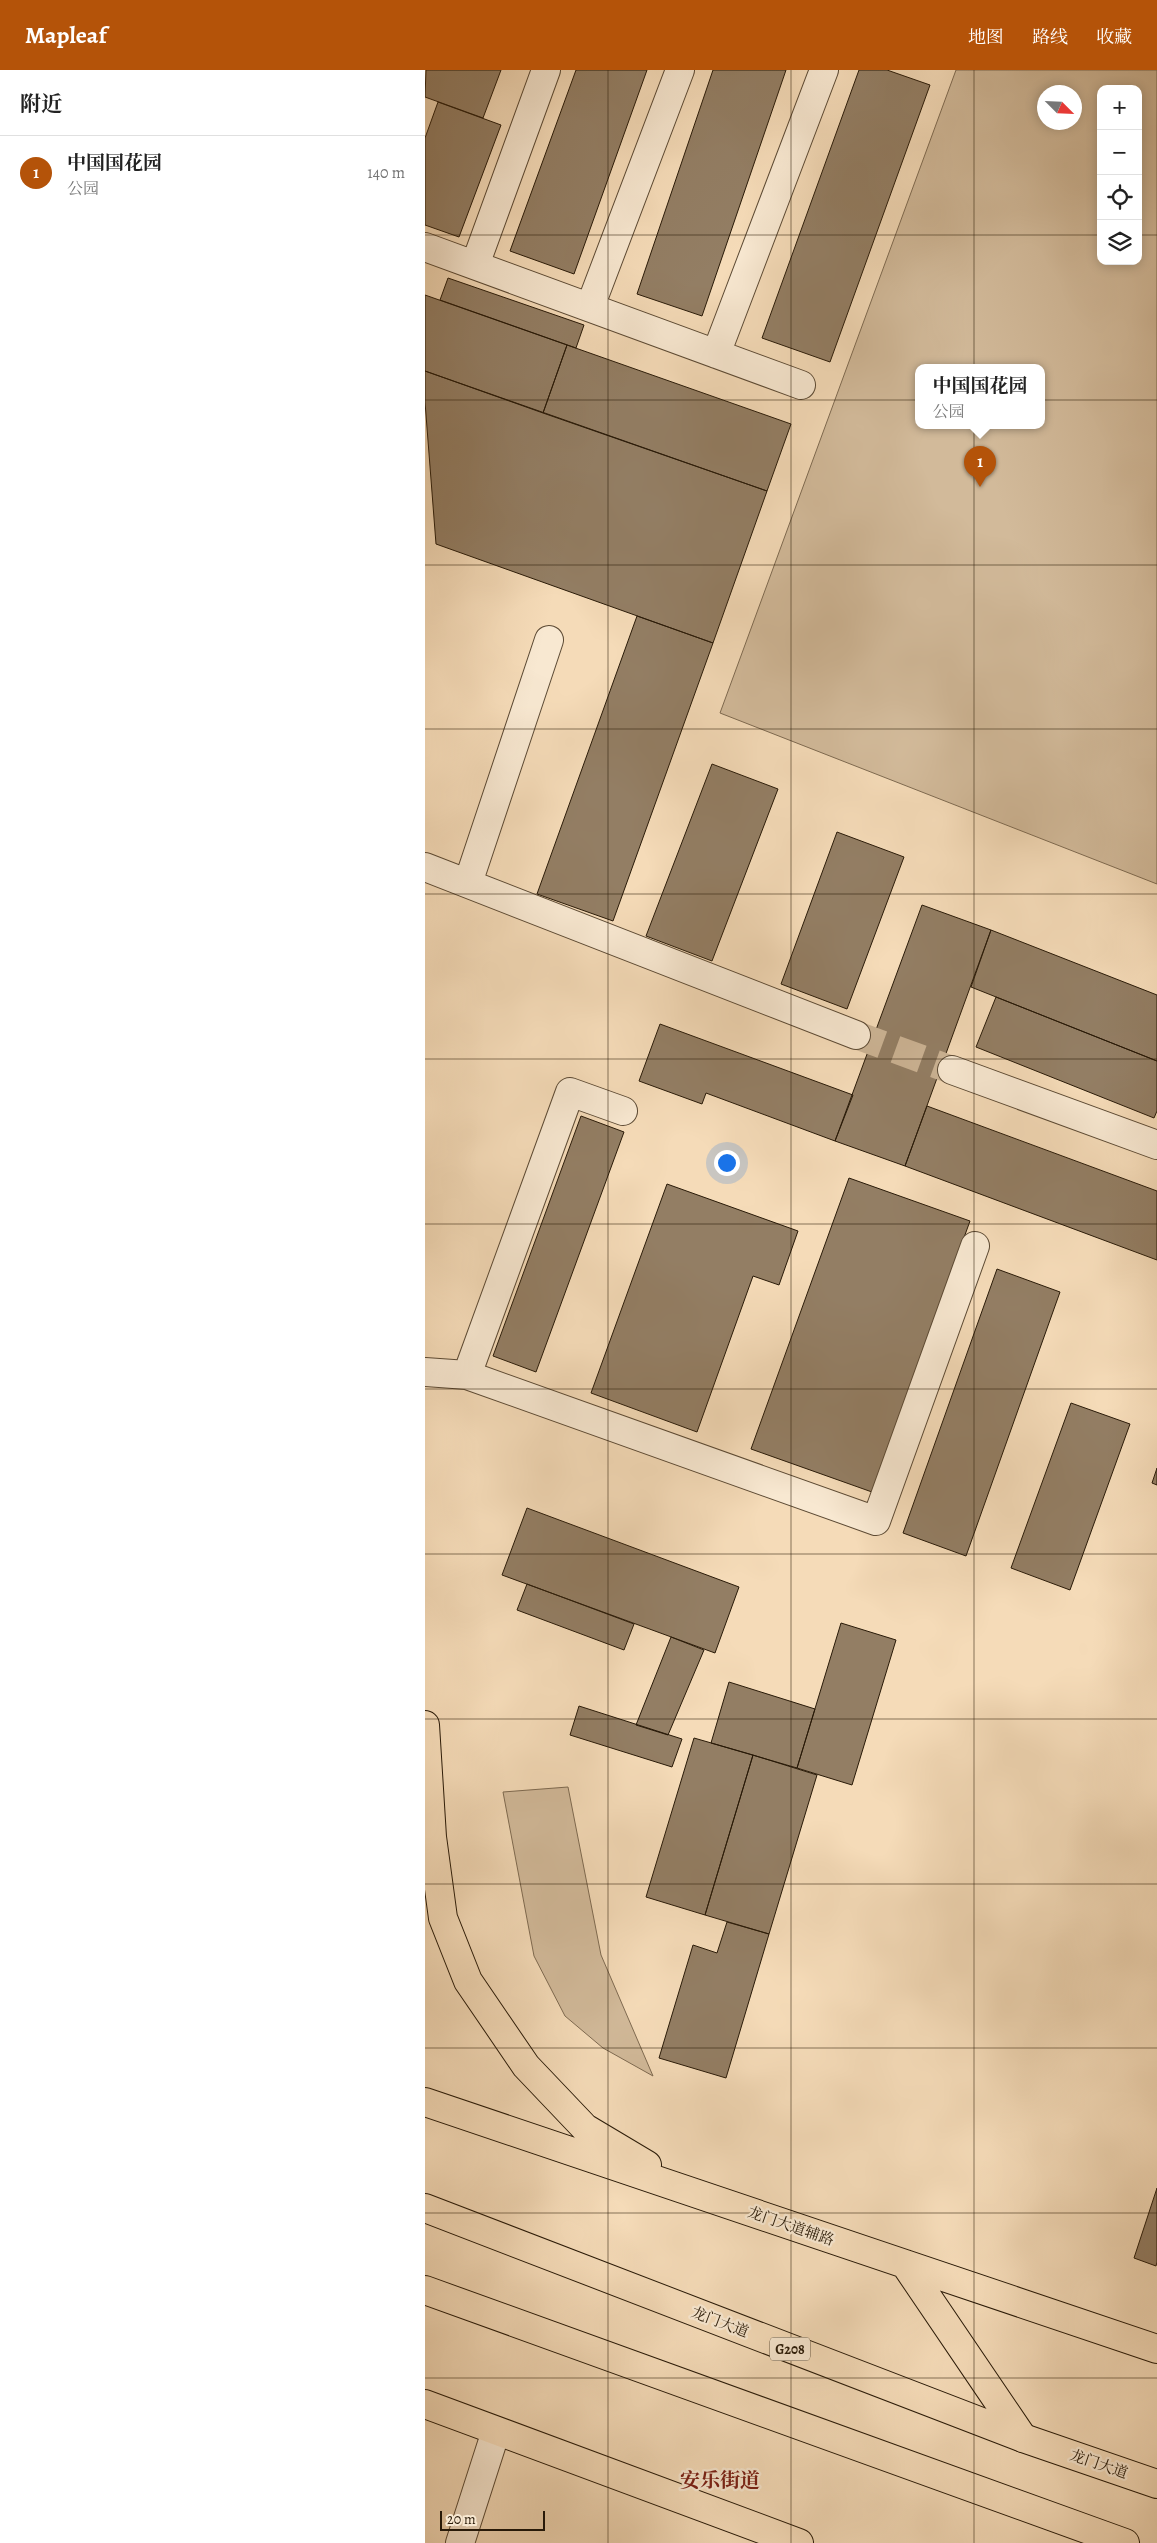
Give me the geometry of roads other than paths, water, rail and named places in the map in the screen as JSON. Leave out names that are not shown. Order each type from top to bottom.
[{"type":"main road","points":[[425,1725],[432,1837],[443,1918],[469,1981],[525,2066],[585,2128],[693,2193]]},
{"type":"main road","points":[[425,1881],[432,1837]]},
{"type":"main road","name":"龙门大道辅路","points":[[425,2102],[1157,2349]]},
{"type":"main road","name":"龙门大道","points":[[425,2208],[1023,2438],[1157,2484]]},
{"type":"main road","points":[[905,2264],[1023,2438]]},
{"type":"main road","points":[[425,2290],[1125,2543]]},
{"type":"main road","points":[[425,2404],[799,2543]]},
{"type":"street","points":[[475,265],[547,70]]},
{"type":"street","points":[[590,307],[680,70]]},
{"type":"street","points":[[716,354],[824,70]]},
{"type":"street","points":[[425,246],[801,386]]},
{"type":"street","points":[[469,883],[549,640]]},
{"type":"street","points":[[425,867],[857,1035]]},
{"type":"street","points":[[952,1070],[1157,1145]]},
{"type":"street","points":[[467,1375],[570,1092],[623,1111]]},
{"type":"street","points":[[425,1372],[467,1375],[876,1521],[975,1246]]},
{"type":"street","points":[[460,2543],[496,2431]]},
{"type":"tunnel","points":[[856,1035],[952,1070]]},
{"type":"place","name":"中国国花园","points":[[980,487]]},
{"type":"district","name":"安乐街道","points":[[720,2480]]}]
